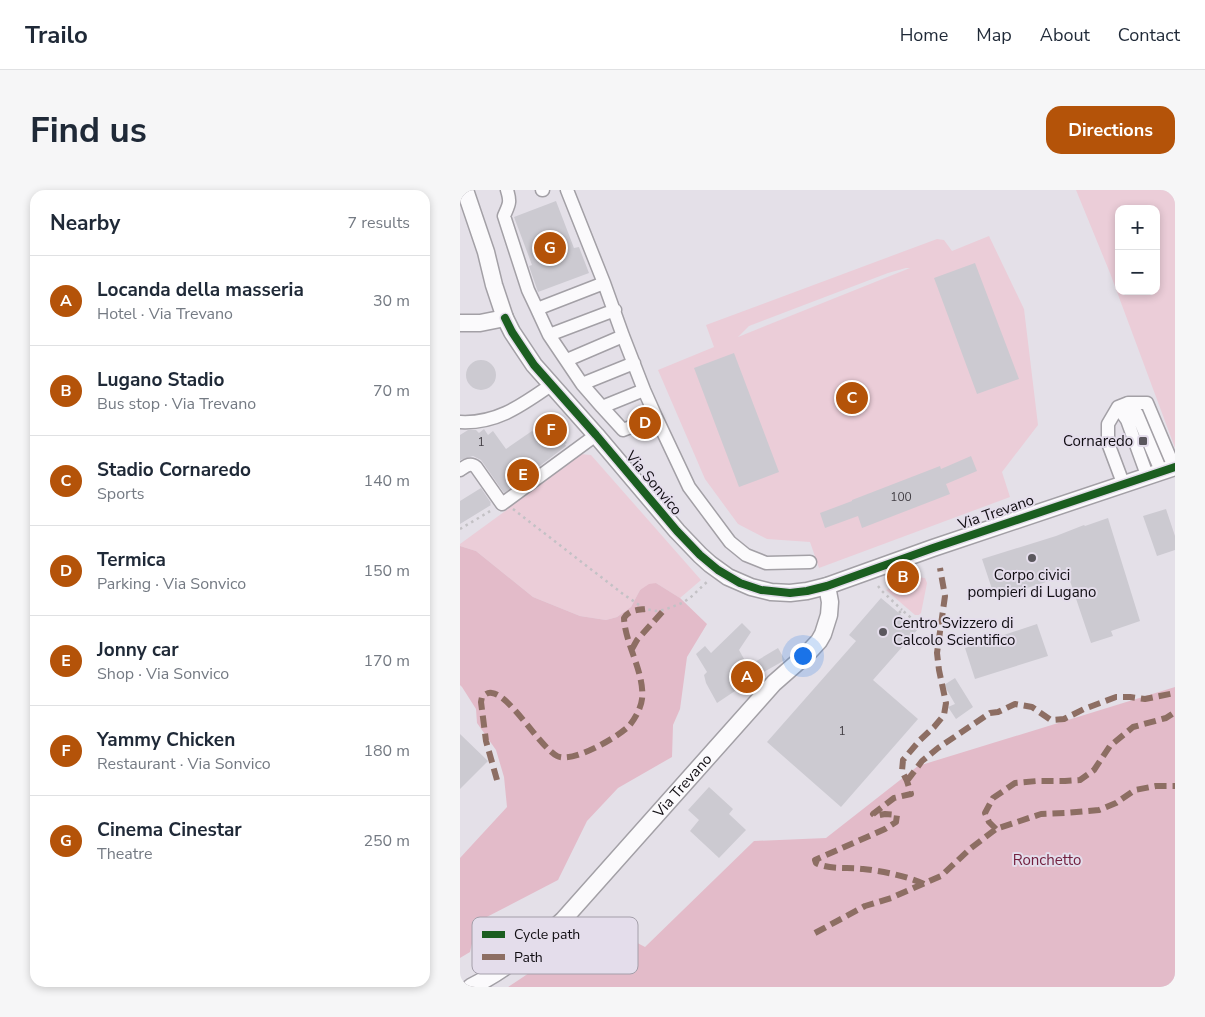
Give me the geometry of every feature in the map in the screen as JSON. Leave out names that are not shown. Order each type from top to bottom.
[{"type":"main road","name":"Via Sonvico","points":[[465,190],[486,252],[505,318],[520,345],[534,365],[677,531],[700,555],[718,570],[740,583],[761,590],[790,593],[827,586]]},
{"type":"main road","points":[[460,323],[480,323],[505,318]]},
{"type":"main road","name":"Via Trevano","points":[[566,917],[774,683],[815,645],[823,634],[829,615],[830,602],[827,586],[1164,470]]},
{"type":"main road","name":"Via Trevano","points":[[471,987],[493,974]]},
{"type":"lane","points":[[506,190],[510,200],[504,216],[528,290],[549,335],[582,384],[623,430],[656,417]]},
{"type":"lane","points":[[567,190],[615,310],[644,390],[689,487],[730,542],[746,555],[766,562],[810,562]]},
{"type":"lane","points":[[537,309],[604,283]]},
{"type":"lane","points":[[549,335],[615,310]]},
{"type":"lane","points":[[567,360],[623,336]]},
{"type":"lane","points":[[582,384],[634,362]]},
{"type":"lane","points":[[460,422],[472,423],[491,419],[512,411],[551,385]]},
{"type":"lane","points":[[602,407],[644,390]]},
{"type":"lane","points":[[1123,483],[1108,443],[1108,424],[1123,405],[1147,403],[1164,470]]},
{"type":"lane","points":[[1123,405],[1127,420],[1164,470]]},
{"type":"lane","points":[[460,470],[466,465],[476,467],[503,503],[596,435]]},
{"type":"path","points":[[460,529],[503,503],[623,594],[646,609],[656,611],[664,610],[690,598],[718,570]]},
{"type":"path","points":[[878,586],[916,622],[923,624]]},
{"type":"path","points":[[899,613],[902,610]]},
{"type":"shaded area","points":[[1076,190],[1175,190],[1175,448],[1118,295],[1160,295],[1160,205],[1115,205],[1115,286]]},
{"type":"shaded area","points":[[989,236],[1024,309],[1038,425],[1002,472],[1010,497],[819,568],[810,542],[767,539],[738,524],[705,479],[658,370],[714,347],[706,325],[937,239],[944,240],[952,251]],"holes":[[[910,268],[738,337],[749,326],[888,273]]]},
{"type":"shaded area","points":[[580,454],[591,455],[701,580],[680,598],[656,583],[640,590],[631,607],[617,617],[606,620],[580,616],[533,597],[476,551],[460,546],[460,544],[508,509],[509,503]]},
{"type":"shaded area","points":[[918,577],[925,578],[927,583],[921,613],[915,615],[886,590]]},
{"type":"green space","points":[[460,546],[476,551],[533,597],[580,616],[606,620],[617,617],[631,607],[640,590],[649,584],[656,583],[680,598],[707,624],[687,657],[680,709],[673,725],[672,757],[618,788],[587,821],[558,880],[487,917],[472,917],[472,943],[470,952],[460,958],[460,858],[507,807],[504,777],[496,750],[477,723],[476,709],[460,685]]},
{"type":"green space","name":"Ronchetto","points":[[1175,687],[1175,987],[508,987],[528,974],[638,974],[638,943],[645,947],[754,841],[826,838],[918,766]]},
{"type":"building","points":[[556,201],[574,248],[579,247],[589,273],[538,292],[529,266],[532,265],[514,217]]},
{"type":"building","points":[[975,263],[1019,379],[977,394],[934,278]]},
{"type":"building","points":[[734,353],[779,472],[739,487],[694,368]]},
{"type":"building","points":[[481,360],[492,364],[496,375],[492,386],[481,390],[470,386],[466,375],[470,364]]},
{"type":"building","points":[[550,423],[553,424],[567,443],[565,444],[566,446],[504,493],[481,460],[473,456],[460,460],[460,435],[468,430],[476,430],[479,433],[484,429],[488,435],[493,431],[506,449],[532,431],[535,434]]},
{"type":"building","points":[[971,456],[977,471],[946,484],[950,494],[862,528],[858,516],[825,528],[820,513],[940,466],[941,469]]},
{"type":"building","points":[[481,488],[491,505],[460,524],[460,501]]},
{"type":"building","points":[[1166,509],[1175,536],[1175,550],[1157,556],[1143,516]]},
{"type":"building","points":[[1108,518],[1140,621],[1111,631],[1113,636],[1091,643],[1068,575],[995,598],[982,559]]},
{"type":"building","name":"Centro Svizzero di Calcolo Scientifico","points":[[881,598],[918,629],[873,680],[918,719],[841,807],[767,742],[856,641],[849,635]]},
{"type":"building","points":[[742,623],[751,632],[739,650],[748,666],[778,648],[785,660],[717,703],[706,683],[704,675],[707,672],[696,654],[705,646],[711,653]]},
{"type":"building","points":[[1037,624],[1048,656],[975,679],[965,648]]},
{"type":"building","points":[[955,678],[973,707],[956,719],[948,707],[955,704],[944,685]]},
{"type":"building","points":[[460,734],[488,761],[460,789]]},
{"type":"building","points":[[709,787],[733,809],[729,814],[746,830],[719,858],[690,831],[699,820],[688,810]]},
{"type":"marked path","points":[[924,884],[902,876],[878,871],[827,867],[816,863],[815,860],[885,829],[896,822],[897,815],[885,814],[875,816],[873,814],[894,798],[911,794],[902,771],[903,760],[944,715],[946,703],[937,653],[945,596],[940,568]]},
{"type":"marked path","points":[[497,780],[486,741],[482,697],[492,693],[507,702],[550,751],[557,756],[573,756],[594,748],[629,726],[640,706],[642,699],[641,679],[625,628],[624,618],[631,612],[645,609]]},
{"type":"marked path","points":[[632,649],[637,640],[664,610]]},
{"type":"marked path","points":[[907,781],[922,761],[938,748],[990,713],[998,712],[1015,704],[1032,707],[1051,720],[1064,719],[1116,697],[1145,699],[1175,693]]},
{"type":"marked path","points":[[996,829],[989,822],[985,813],[993,798],[1015,783],[1080,780],[1094,770],[1110,746],[1133,727],[1166,718],[1175,712]]},
{"type":"marked path","points":[[815,933],[865,906],[891,898],[941,876],[971,848],[996,829],[1041,814],[1099,810],[1116,803],[1135,790],[1156,786],[1175,786]]},
{"type":"cycle path","points":[[505,318],[534,365],[677,531],[700,555],[718,570],[740,583],[761,590],[790,593],[827,586],[933,548],[1175,467]]},
{"type":"place","name":"Cinema Cinestar","points":[[550,248]]},
{"type":"place","name":"Stadio Cornaredo","points":[[852,398]]},
{"type":"place","name":"Termica","points":[[645,423]]},
{"type":"place","name":"Yammy Chicken","points":[[551,430]]},
{"type":"place","name":"Cornaredo","points":[[1143,441]]},
{"type":"place","name":"Jonny car","points":[[523,475]]},
{"type":"place","name":"Corpo civici pompieri di Lugano","points":[[1032,558]]},
{"type":"place","name":"Lugano Stadio","points":[[903,577]]},
{"type":"place","name":"Centro Svizzero di Calcolo Scientifico","points":[[883,632]]},
{"type":"place","name":"Locanda della masseria","points":[[747,677]]}]
